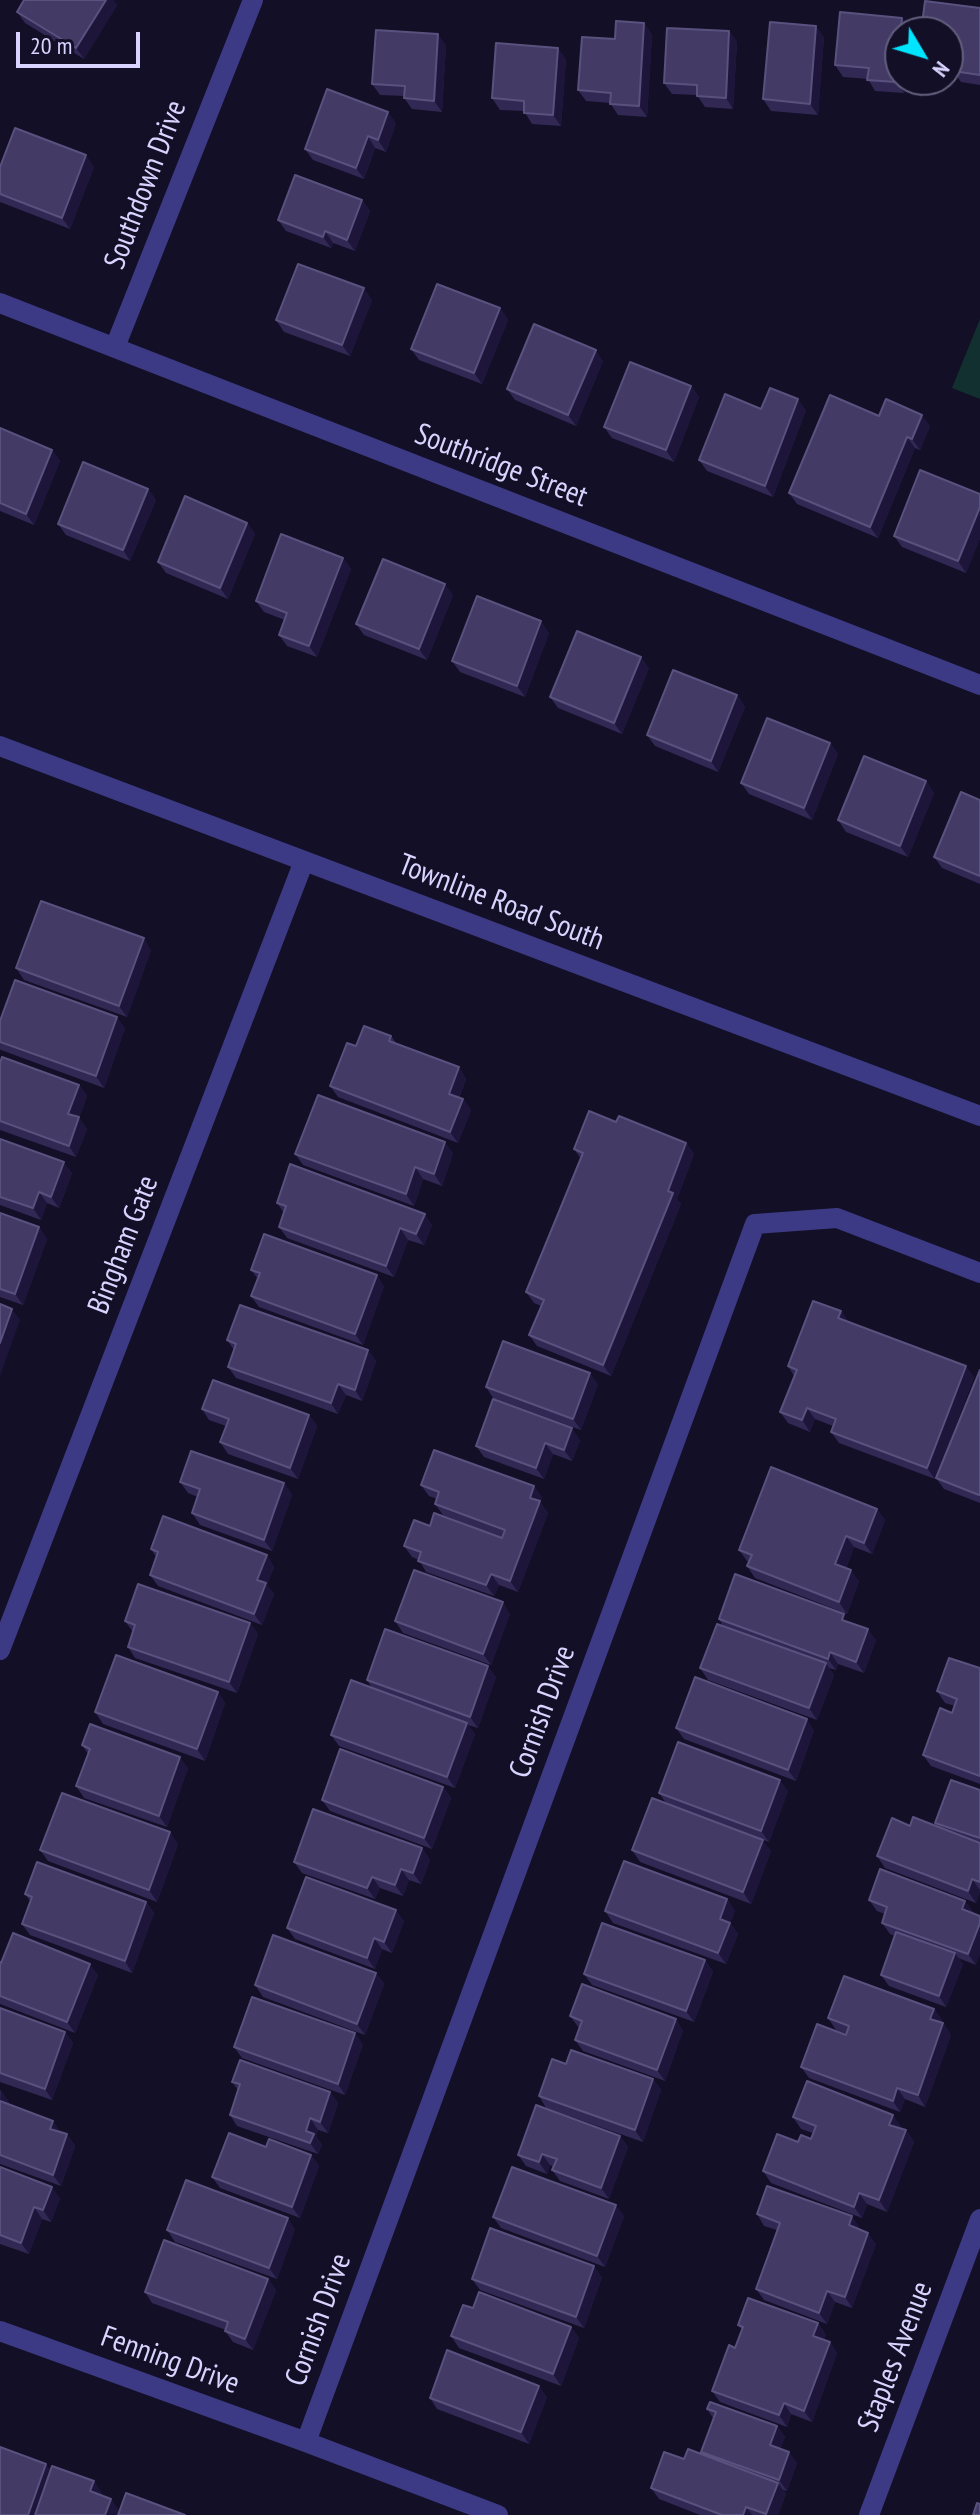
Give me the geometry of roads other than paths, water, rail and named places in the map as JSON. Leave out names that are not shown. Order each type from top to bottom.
[{"type":"street","name":"Southdown Drive","points":[[115,347],[253,0]]},
{"type":"street","name":"Southridge Street","points":[[0,303],[980,685]]},
{"type":"street","name":"Townline Road South","points":[[0,746],[980,1116]]},
{"type":"street","name":"Bingham Gate","points":[[0,1650],[304,861]]},
{"type":"street","name":"Cornish Drive","points":[[306,2442],[755,1224],[837,1218],[980,1273]]},
{"type":"street","name":"Staples Avenue","points":[[869,2515],[980,2219]]},
{"type":"street","name":"Fenning Drive","points":[[0,2331],[498,2515]]}]
